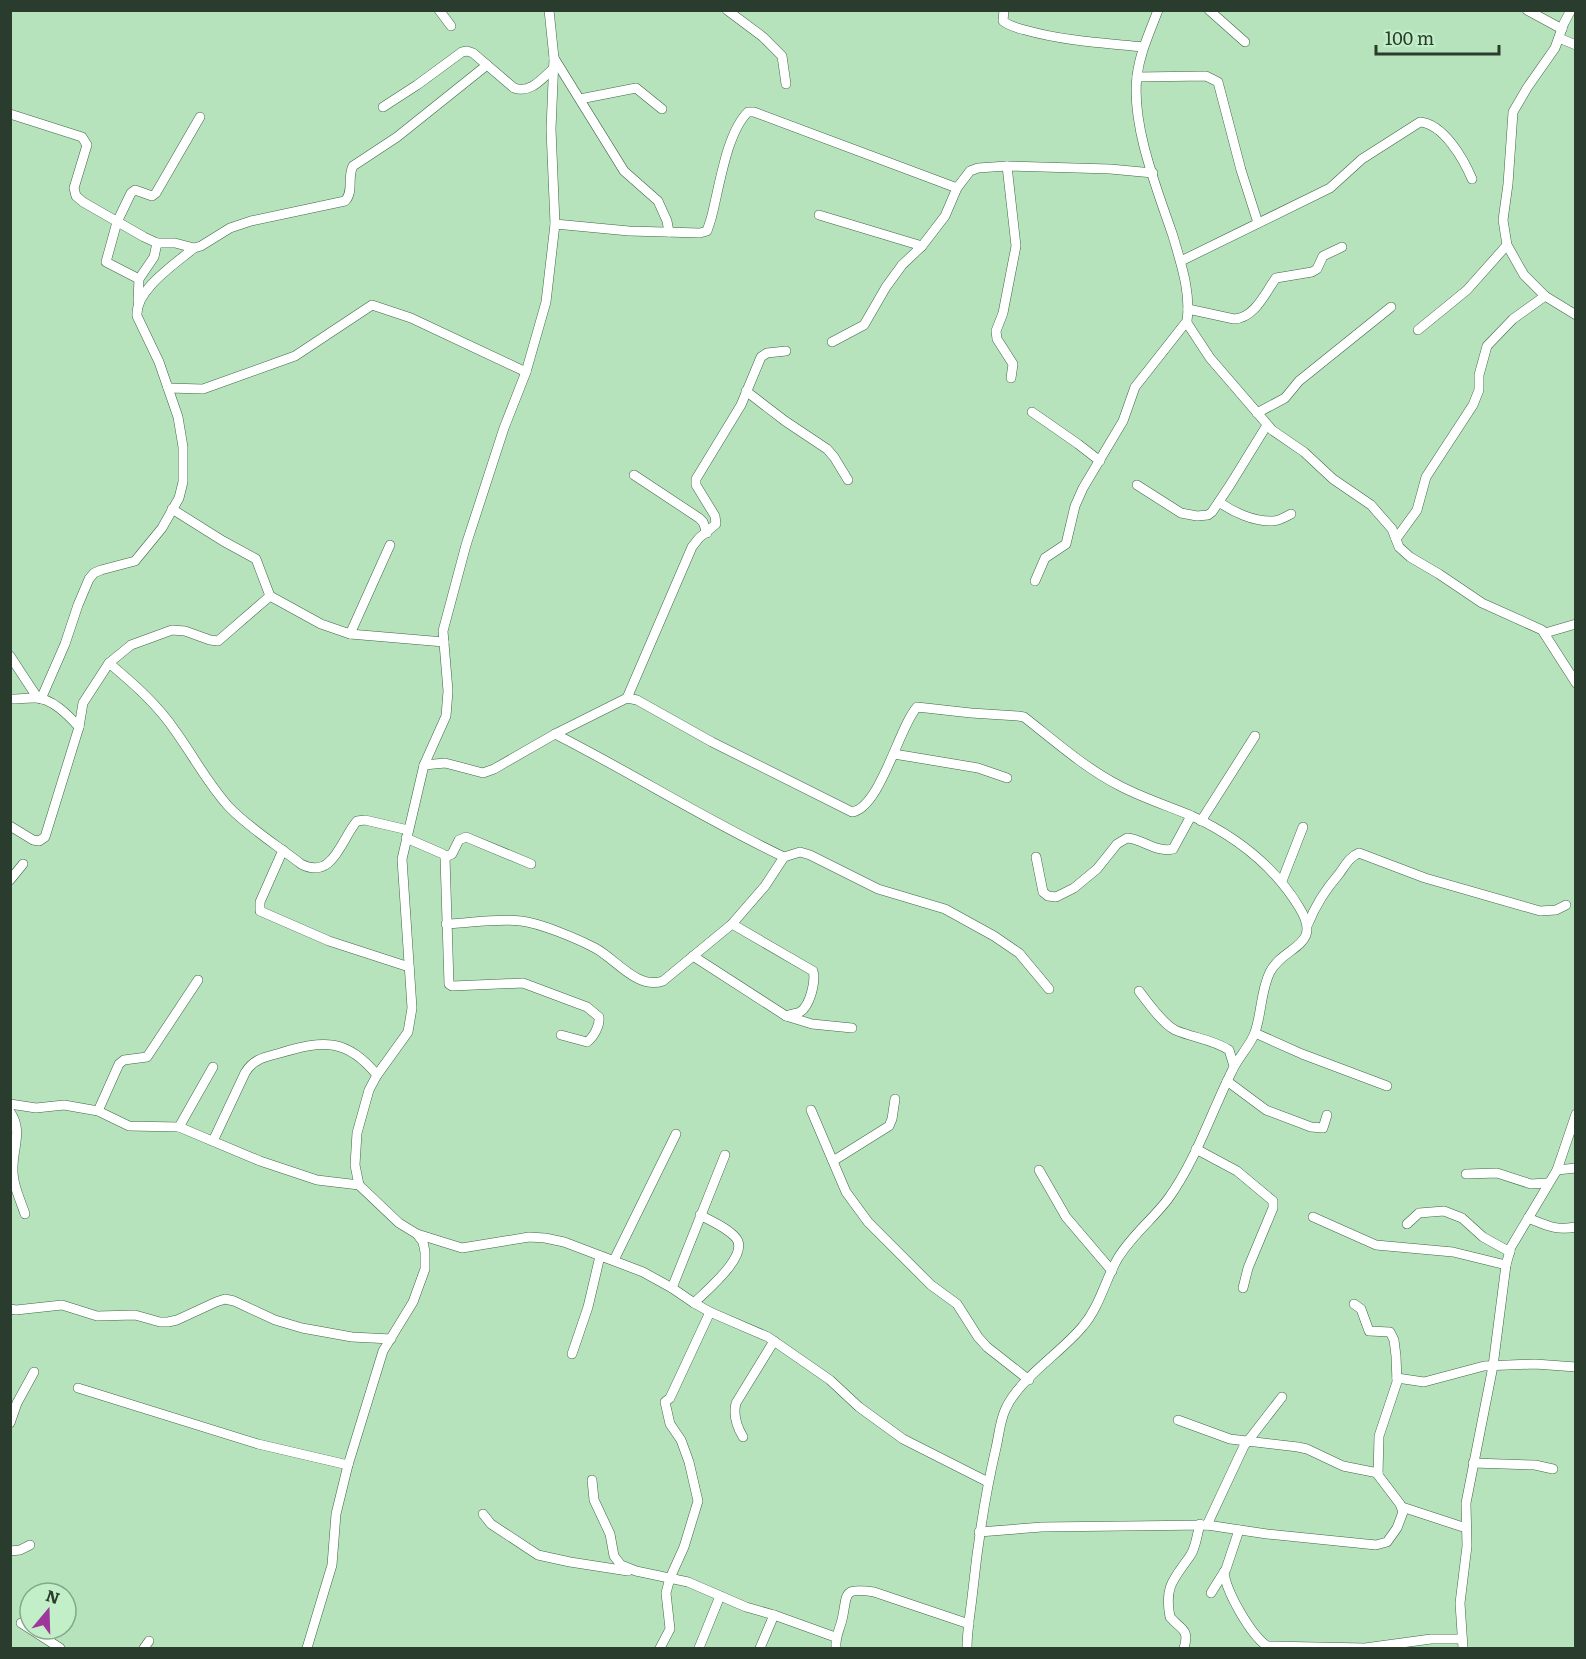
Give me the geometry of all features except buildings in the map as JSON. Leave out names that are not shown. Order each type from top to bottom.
[{"type":"street","points":[[439,10],[451,26]]},
{"type":"street","points":[[549,10],[554,63],[551,129],[555,224],[546,302],[526,372],[504,428],[466,545],[447,612],[443,631],[448,692],[446,716],[424,765],[402,860],[412,1008],[411,1024],[369,1090],[357,1133],[355,1165],[359,1185],[399,1223],[417,1234],[462,1248],[529,1237],[545,1238],[564,1242],[614,1260],[672,1287],[710,1312],[774,1341],[830,1380],[859,1407],[903,1439],[988,1482]]},
{"type":"street","points":[[727,10],[763,37],[782,56],[786,84]]},
{"type":"street","points":[[1004,10],[1003,21],[1007,25],[1072,40],[1143,47]]},
{"type":"street","points":[[1035,581],[1045,558],[1065,544],[1075,506],[1091,474],[1123,422],[1135,387],[1187,323],[1186,279],[1138,120],[1137,77],[1143,47],[1158,10]]},
{"type":"street","points":[[1209,10],[1245,42]]},
{"type":"street","points":[[1527,10],[1575,45]]},
{"type":"street","points":[[1571,10],[1556,48],[1513,112],[1503,220],[1507,245],[1524,275],[1545,296],[1575,315]]},
{"type":"street","points":[[383,107],[417,86],[462,52],[473,53],[514,88],[522,91],[530,89],[554,63]]},
{"type":"street","points":[[554,63],[580,99],[624,171],[658,201],[667,220],[669,232]]},
{"type":"street","points":[[138,303],[153,284],[194,248],[230,228],[251,221],[345,201],[350,195],[350,172],[353,166],[397,137],[487,65]]},
{"type":"street","points":[[1137,77],[1206,76],[1218,82],[1241,170],[1258,223]]},
{"type":"street","points":[[580,99],[636,88],[662,109]]},
{"type":"street","points":[[555,224],[629,231],[700,233],[706,231],[732,139],[748,112],[754,112],[957,188]]},
{"type":"street","points":[[10,114],[82,137],[87,144],[74,188],[76,196],[83,202],[157,243],[176,243],[194,248]]},
{"type":"street","points":[[139,279],[106,262],[117,222],[131,193],[135,190],[152,196],[156,193],[200,117]]},
{"type":"street","points":[[1181,261],[1330,188],[1362,159],[1420,122],[1435,128],[1459,152],[1472,178]]},
{"type":"street","points":[[832,342],[864,325],[896,272],[922,246],[945,216],[957,188],[970,171],[978,168],[1007,166],[1110,169],[1153,173]]},
{"type":"street","points":[[1007,166],[1016,246],[1003,313],[996,331],[997,339],[1013,364],[1014,370],[1011,378]]},
{"type":"street","points":[[819,215],[922,246]]},
{"type":"street","points":[[39,698],[65,644],[89,579],[101,570],[135,561],[148,547],[179,498],[183,482],[183,447],[178,417],[159,362],[137,316],[139,279],[154,257],[157,243]]},
{"type":"street","points":[[1418,330],[1467,290],[1507,245]]},
{"type":"street","points":[[1188,309],[1240,319],[1259,304],[1276,279],[1312,272],[1318,268],[1323,256],[1342,247]]},
{"type":"street","points":[[1396,539],[1417,510],[1426,477],[1477,395],[1487,346],[1513,319],[1545,296]]},
{"type":"street","points":[[168,388],[203,389],[295,356],[372,304],[411,318],[526,372]]},
{"type":"street","points":[[1257,413],[1285,398],[1299,381],[1391,307]]},
{"type":"street","points":[[1187,323],[1210,358],[1267,425],[1304,452],[1326,474],[1371,505],[1385,519],[1399,547],[1410,557],[1497,611],[1533,625],[1545,633],[1575,682]]},
{"type":"street","points":[[627,699],[687,558],[699,538],[714,527],[717,520],[695,482],[741,405],[761,357],[766,353],[786,351]]},
{"type":"street","points":[[746,391],[826,449],[834,457],[848,480]]},
{"type":"street","points":[[1032,412],[1100,461]]},
{"type":"street","points":[[1137,485],[1189,515],[1208,515],[1219,502],[1267,425]]},
{"type":"street","points":[[634,475],[699,518],[707,533]]},
{"type":"street","points":[[1219,502],[1237,513],[1267,521],[1277,520],[1291,514]]},
{"type":"street","points":[[172,509],[256,559],[270,596],[296,612],[350,634],[444,642]]},
{"type":"street","points":[[350,634],[390,545]]},
{"type":"street","points":[[10,826],[33,840],[39,841],[45,837],[79,727],[83,703],[109,663],[130,645],[172,630],[185,631],[218,641],[270,596]]},
{"type":"street","points":[[1545,633],[1575,624]]},
{"type":"street","points":[[10,656],[39,698]]},
{"type":"street","points":[[109,663],[140,689],[160,711],[200,771],[231,809],[310,869],[320,869],[335,857],[357,821],[381,823],[443,854],[445,857],[449,984],[452,986],[523,983],[587,1007],[599,1017],[600,1022],[587,1042],[561,1035]]},
{"type":"street","points":[[10,699],[39,698],[53,704],[79,727]]},
{"type":"street","points":[[424,765],[445,763],[483,773],[627,699],[637,700],[712,742],[852,812],[862,809],[872,794],[916,707],[1024,717],[1052,741],[1096,772],[1122,787],[1201,821],[1257,856],[1282,881],[1308,924]]},
{"type":"street","points":[[555,734],[784,856],[800,852],[810,855],[878,889],[945,909],[994,936],[1018,953],[1049,989]]},
{"type":"street","points":[[1201,821],[1255,736]]},
{"type":"street","points":[[894,754],[978,768],[1007,778]]},
{"type":"street","points":[[1036,857],[1043,892],[1048,896],[1056,897],[1074,888],[1097,869],[1117,844],[1127,838],[1136,839],[1161,850],[1173,849],[1191,816]]},
{"type":"street","points":[[1282,881],[1303,827]]},
{"type":"street","points":[[445,857],[453,854],[459,840],[466,837],[531,864]]},
{"type":"street","points":[[283,850],[260,902],[260,911],[329,940],[409,967]]},
{"type":"street","points":[[967,1648],[979,1532],[1005,1411],[1029,1380],[1086,1323],[1104,1291],[1119,1256],[1168,1200],[1196,1149],[1234,1066],[1255,1032],[1265,984],[1270,972],[1279,960],[1300,945],[1306,936],[1308,924],[1318,900],[1327,886],[1351,857],[1359,853],[1425,878],[1540,911],[1556,910],[1566,905]]},
{"type":"street","points":[[447,924],[508,920],[535,924],[597,948],[629,972],[649,983],[656,983],[663,981],[732,924],[765,886],[784,856]]},
{"type":"street","points":[[10,880],[24,864]]},
{"type":"street","points":[[732,924],[813,971],[814,979],[807,1005],[800,1012],[786,1016]]},
{"type":"street","points":[[693,956],[786,1016],[812,1024],[852,1028]]},
{"type":"street","points":[[98,1111],[119,1064],[124,1060],[147,1057],[198,980]]},
{"type":"street","points":[[1139,992],[1171,1027],[1215,1042],[1229,1050],[1234,1066]]},
{"type":"street","points":[[1255,1032],[1302,1054],[1387,1086]]},
{"type":"street","points":[[213,1141],[245,1073],[250,1065],[258,1060],[302,1046],[331,1045],[348,1049],[363,1058],[377,1075]]},
{"type":"street","points":[[179,1128],[213,1067]]},
{"type":"street","points":[[1227,1081],[1266,1110],[1311,1127],[1323,1128],[1326,1125],[1327,1115]]},
{"type":"street","points":[[833,1161],[889,1126],[895,1099]]},
{"type":"street","points":[[10,1104],[36,1108],[64,1106],[98,1111],[129,1126],[179,1128],[260,1161],[317,1180],[359,1185]]},
{"type":"street","points":[[811,1110],[849,1197],[868,1222],[936,1289],[957,1304],[987,1347],[1029,1380]]},
{"type":"street","points":[[10,1112],[16,1120],[17,1130],[14,1177],[25,1214]]},
{"type":"street","points":[[1224,1572],[1230,1596],[1267,1646],[1365,1648],[1431,1639],[1462,1644],[1460,1603],[1467,1546],[1466,1503],[1494,1366],[1506,1265],[1510,1252],[1528,1218],[1557,1170],[1575,1114]]},
{"type":"street","points":[[614,1260],[676,1134]]},
{"type":"street","points":[[1196,1149],[1237,1171],[1273,1201],[1273,1208],[1248,1268],[1243,1288]]},
{"type":"street","points":[[672,1287],[725,1155]]},
{"type":"street","points":[[1557,1170],[1575,1168]]},
{"type":"street","points":[[1039,1170],[1066,1217],[1112,1271]]},
{"type":"street","points":[[1466,1174],[1497,1173],[1531,1184],[1547,1184]]},
{"type":"street","points":[[1407,1224],[1419,1213],[1444,1211],[1462,1218],[1478,1233],[1510,1252]]},
{"type":"street","points":[[694,1303],[734,1261],[739,1251],[738,1241],[734,1235],[700,1215]]},
{"type":"street","points":[[1313,1217],[1376,1245],[1453,1252],[1506,1265]]},
{"type":"street","points":[[1528,1218],[1556,1229],[1575,1227]]},
{"type":"street","points":[[307,1648],[332,1565],[336,1514],[348,1465],[383,1352],[413,1302],[425,1269],[426,1252],[417,1234]]},
{"type":"street","points":[[572,1354],[588,1307],[600,1256]]},
{"type":"street","points":[[10,1309],[62,1305],[97,1316],[135,1316],[168,1322],[225,1299],[275,1320],[302,1328],[352,1337],[391,1339]]},
{"type":"street","points":[[1354,1304],[1360,1309],[1369,1331],[1388,1331],[1394,1340],[1397,1378],[1379,1436],[1378,1473],[1381,1481],[1402,1507],[1466,1528]]},
{"type":"street","points":[[660,1648],[670,1629],[665,1597],[698,1501],[689,1462],[681,1440],[670,1424],[665,1402],[670,1398],[710,1312]]},
{"type":"street","points":[[743,1437],[738,1428],[736,1403],[774,1341]]},
{"type":"street","points":[[1397,1378],[1424,1382],[1476,1367],[1535,1364],[1575,1367]]},
{"type":"street","points":[[10,1423],[17,1403],[34,1372]]},
{"type":"street","points":[[78,1388],[258,1444],[348,1465]]},
{"type":"street","points":[[1184,1648],[1186,1633],[1170,1617],[1168,1600],[1174,1577],[1192,1553],[1248,1440],[1282,1397]]},
{"type":"street","points":[[1178,1420],[1225,1438],[1298,1447],[1343,1466],[1378,1473]]},
{"type":"street","points":[[1473,1463],[1540,1465],[1553,1469]]},
{"type":"street","points":[[592,1480],[594,1500],[610,1534],[614,1556],[621,1565],[636,1571]]},
{"type":"street","points":[[979,1532],[1042,1527],[1204,1525],[1380,1545],[1387,1542],[1397,1528],[1402,1516],[1402,1507]]},
{"type":"street","points":[[483,1514],[491,1524],[538,1555],[688,1582],[746,1607],[774,1614],[835,1637]]},
{"type":"street","points":[[1211,1593],[1224,1572],[1239,1530]]},
{"type":"street","points":[[10,1551],[20,1550],[30,1545]]},
{"type":"street","points":[[836,1648],[835,1637],[842,1619],[846,1597],[851,1591],[874,1592],[969,1624]]},
{"type":"street","points":[[699,1648],[720,1596]]},
{"type":"street","points":[[760,1648],[774,1614]]}]
